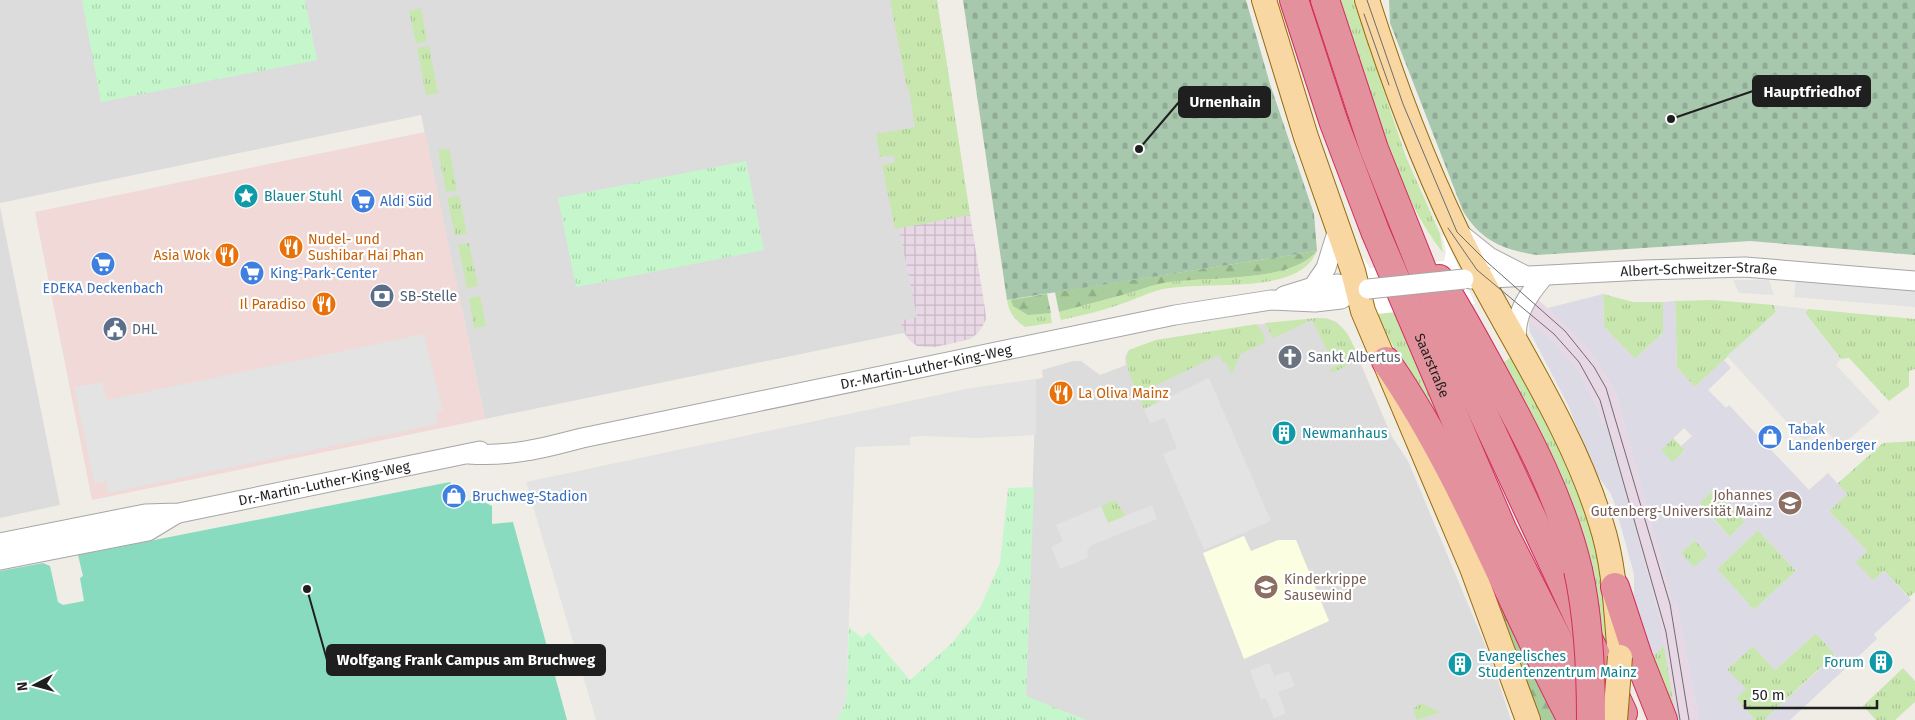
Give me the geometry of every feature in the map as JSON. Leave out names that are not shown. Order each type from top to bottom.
[{"type":"highway","name":"Saarstraße","points":[[1294,0],[1334,123],[1375,231],[1502,529],[1599,720]]},
{"type":"highway","name":"Saarstraße","points":[[1325,0],[1374,148],[1457,357],[1626,720]]},
{"type":"highway","points":[[1407,233],[1455,304],[1509,402],[1559,507],[1571,538],[1583,594],[1591,673],[1590,720]]},
{"type":"highway","points":[[1386,361],[1402,384],[1454,475],[1572,720]]},
{"type":"highway","points":[[1615,587],[1638,657],[1662,720]]},
{"type":"main road","points":[[1264,0],[1300,118],[1338,229],[1363,288],[1363,311],[1386,361],[1475,577],[1528,720]]},
{"type":"main road","points":[[1367,0],[1413,131],[1457,232],[1472,280],[1517,346],[1572,450],[1590,490],[1601,524],[1615,587],[1620,657],[1614,720]]},
{"type":"street","points":[[1313,287],[1326,268],[1338,229]]},
{"type":"street","points":[[1457,232],[1489,257],[1536,276],[1518,317],[1517,346]]},
{"type":"street","name":"Albert-Schweitzer-Straße","points":[[1363,288],[1645,270],[1745,267],[1915,281]]},
{"type":"street","name":"Dr.-Martin-Luther-King-Weg","points":[[0,543],[144,514],[179,512],[469,454],[503,444],[549,437],[582,438],[1175,316],[1271,300],[1313,287],[1338,284],[1363,288]]},
{"type":"street","name":"Dr.-Martin-Luther-King-Weg","points":[[1271,300],[1315,302],[1341,299],[1363,288]]},
{"type":"street","name":"Dr.-Martin-Luther-King-Weg","points":[[0,560],[148,531],[179,512]]},
{"type":"shaded area","points":[[0,0],[937,0],[986,319],[977,334],[970,339],[934,347],[917,346],[903,333],[485,419],[421,115],[0,203]]},
{"type":"shaded area","points":[[425,132],[485,419],[92,500],[35,212]]},
{"type":"shaded area","points":[[0,207],[60,505],[0,518]]},
{"type":"shaded area","points":[[970,215],[986,319],[977,334],[963,341],[934,347],[917,346],[908,339],[900,321],[917,317],[899,228]]},
{"type":"shaded area","points":[[1733,280],[1769,280],[1774,295],[1739,293]]},
{"type":"shaded area","points":[[1796,280],[1915,291],[1915,307],[1794,297]]},
{"type":"shaded area","points":[[1603,294],[1604,327],[1635,359],[1663,333],[1663,302],[1675,301],[1677,368],[1695,387],[1724,360],[1731,368],[1708,390],[1726,408],[1729,405],[1809,490],[1828,473],[1847,494],[1829,511],[1867,551],[1856,562],[1873,581],[1884,571],[1911,600],[1874,634],[1877,639],[1790,720],[1764,720],[1835,655],[1816,633],[1775,670],[1753,646],[1727,669],[1746,689],[1736,699],[1755,720],[1699,720],[1676,602],[1673,603],[1616,394],[1587,347],[1548,308]],"holes":[[[1684,428],[1692,436],[1681,446],[1685,451],[1672,462],[1661,450]],[[1714,489],[1745,522],[1730,537],[1699,504]],[[1758,530],[1796,571],[1754,610],[1717,569]],[[1695,540],[1708,555],[1694,567],[1681,553]]]},
{"type":"shaded area","points":[[1537,299],[1566,324],[1587,347],[1616,394],[1673,602],[1676,602],[1699,720],[1676,720],[1655,608],[1657,607],[1606,424],[1603,424],[1597,406],[1579,372],[1552,339],[1529,322],[1532,308]]},
{"type":"shaded area","points":[[1774,305],[1808,309],[1805,313],[1841,359],[1836,365],[1880,412],[1841,446],[1822,426],[1805,442],[1727,356],[1776,312]]},
{"type":"shaded area","points":[[1326,318],[1337,322],[1348,334],[1392,437],[1408,461],[1491,659],[1511,720],[1086,720],[1026,697],[1036,379],[1043,378],[1042,370],[1073,361],[1081,361],[1100,375],[1126,365],[1125,357],[1129,350],[1156,340],[1262,324]]},
{"type":"shaded area","points":[[1529,322],[1552,339],[1579,372],[1597,406],[1603,424],[1606,423],[1655,600],[1664,646],[1645,663],[1634,609],[1634,574],[1615,505],[1611,494],[1595,472],[1568,405],[1530,332]]},
{"type":"shaded area","points":[[424,334],[443,411],[436,412],[438,424],[108,493],[106,481],[94,483],[74,387],[102,382],[107,400]]},
{"type":"shaded area","points":[[1209,378],[1271,521],[1204,550],[1163,454],[1177,448],[1165,418],[1150,423],[1144,409]]},
{"type":"shaded area","points":[[1036,379],[1036,435],[978,438],[921,436],[910,437],[910,445],[855,447],[846,701],[837,720],[596,720],[526,482],[971,388]]},
{"type":"shaded area","points":[[1152,505],[1157,519],[1092,545],[1087,551],[1088,558],[1060,569],[1051,547],[1063,541],[1056,525],[1101,506],[1108,523]]},
{"type":"shaded area","name":"Kinderkrippe Sausewind","points":[[1244,536],[1251,551],[1278,540],[1296,540],[1329,621],[1244,659],[1203,553]]},
{"type":"shaded area","points":[[1270,663],[1274,676],[1289,671],[1295,686],[1278,692],[1286,713],[1274,718],[1266,698],[1261,700],[1250,670]]},
{"type":"green space","points":[[82,0],[305,0],[317,60],[101,102]]},
{"type":"green space","points":[[890,0],[937,0],[970,215],[895,229],[882,165],[895,162],[894,155],[880,157],[876,134],[915,127]]},
{"type":"green space","points":[[963,0],[1246,0],[1270,84],[1314,214],[1317,251],[1007,300]]},
{"type":"green space","points":[[1340,0],[1353,0],[1406,157],[1440,234],[1443,253],[1425,227],[1394,165],[1381,132]]},
{"type":"green space","points":[[1389,0],[1915,0],[1915,255],[1750,241],[1537,255],[1504,247],[1478,230],[1463,211],[1390,23]]},
{"type":"green space","points":[[421,8],[427,41],[416,44],[409,11]]},
{"type":"green space","points":[[429,46],[438,93],[426,95],[417,48]]},
{"type":"green space","points":[[449,148],[457,190],[446,192],[438,150]]},
{"type":"green space","points":[[746,161],[764,250],[576,287],[558,198]]},
{"type":"green space","points":[[459,195],[467,233],[455,236],[447,198]]},
{"type":"green space","points":[[469,243],[478,286],[467,288],[458,245]]},
{"type":"green space","points":[[1317,251],[1307,266],[1290,275],[1270,281],[1247,284],[1177,287],[1159,290],[1111,307],[1061,320],[1059,312],[1155,285],[1177,281],[1266,274],[1304,262]]},
{"type":"green space","points":[[1317,251],[1304,262],[1266,274],[1159,284],[1059,312],[1055,292]]},
{"type":"green space","points":[[1047,294],[1052,323],[1025,327],[1015,319],[1009,309],[1007,300]]},
{"type":"green space","points":[[1047,294],[1051,313],[1028,315],[1013,306],[1011,300]]},
{"type":"green space","points":[[1603,294],[1633,302],[1663,302],[1663,333],[1635,359],[1604,327]]},
{"type":"green space","points":[[480,296],[486,326],[474,328],[469,298]]},
{"type":"green space","points":[[1712,300],[1774,305],[1776,312],[1695,387],[1677,368],[1675,301]]},
{"type":"green space","points":[[1808,309],[1915,319],[1915,369],[1909,371],[1909,386],[1889,401],[1849,358],[1841,359],[1805,313]]},
{"type":"green space","points":[[1394,312],[1457,455],[1417,390],[1376,314]]},
{"type":"green space","points":[[1317,318],[1326,319],[1340,326],[1349,337],[1360,359],[1332,373],[1330,369],[1344,361],[1341,354],[1331,358],[1312,320],[1273,338],[1265,323]]},
{"type":"green space","points":[[1257,324],[1265,337],[1264,343],[1240,354],[1232,375],[1226,362],[1223,363],[1219,355],[1150,388],[1157,403],[1144,409],[1128,370],[1127,355],[1129,350],[1156,340]]},
{"type":"green space","points":[[1512,357],[1561,450],[1581,499],[1601,572],[1608,644],[1606,644],[1600,631],[1502,363]]},
{"type":"green space","points":[[1673,438],[1685,450],[1672,463],[1660,450]]},
{"type":"green space","points":[[1915,441],[1915,592],[1909,597],[1884,571],[1873,581],[1855,562],[1867,551],[1829,511],[1847,494],[1837,484],[1883,443]]},
{"type":"green space","points":[[450,482],[462,503],[476,498],[492,506],[492,524],[513,522],[567,720],[0,720],[0,571],[43,563],[50,566],[58,602],[63,605],[84,601],[80,578],[83,576],[78,555]]},
{"type":"green space","points":[[1034,487],[1026,696],[1086,720],[837,720],[846,701],[849,627],[862,638],[869,632],[910,680],[952,643],[980,608],[1000,563],[1008,488]]},
{"type":"green space","points":[[1714,489],[1745,522],[1730,537],[1699,503]]},
{"type":"green space","points":[[1115,500],[1126,516],[1108,523],[1101,506]]},
{"type":"green space","points":[[1758,530],[1796,571],[1754,610],[1717,569]]},
{"type":"green space","points":[[1695,540],[1708,555],[1694,568],[1681,553]]},
{"type":"green space","points":[[1502,608],[1558,720],[1535,720],[1497,611]]},
{"type":"green space","points":[[1816,633],[1835,654],[1764,720],[1755,720],[1736,699],[1727,669],[1753,646],[1775,670]]},
{"type":"green space","points":[[1664,646],[1676,720],[1645,663]]},
{"type":"green space","points":[[1903,668],[1915,681],[1915,702],[1895,720],[1876,720],[1863,706]]},
{"type":"green space","points":[[1421,703],[1440,712],[1417,720],[1413,709]]},
{"type":"pier","points":[[1444,235],[1475,304],[1376,314],[1360,260],[1364,259],[1370,268],[1444,261],[1446,252]]},
{"type":"tram line","points":[[1367,0],[1403,104],[1457,232],[1488,263],[1565,331],[1594,367],[1606,388],[1670,604],[1689,720]]},
{"type":"tram line","points":[[1364,14],[1389,85]]},
{"type":"tram line","points":[[1448,228],[1477,270],[1554,334],[1579,362],[1600,400],[1666,632],[1680,720]]},
{"type":"place","name":"Hauptfriedhof","points":[[1671,119]]},
{"type":"place","name":"Urnenhain","points":[[1139,149]]},
{"type":"place","name":"Blauer Stuhl","points":[[246,196]]},
{"type":"place","name":"Aldi Süd","points":[[363,201]]},
{"type":"place","name":"Nudel- und Sushibar Hai Phan","points":[[291,247]]},
{"type":"place","name":"Asia Wok","points":[[227,255]]},
{"type":"place","name":"EDEKA Deckenbach","points":[[103,264]]},
{"type":"place","name":"King-Park-Center","points":[[252,273]]},
{"type":"place","name":"SB-Stelle","points":[[382,296]]},
{"type":"place","name":"Il Paradiso","points":[[324,304]]},
{"type":"place","name":"DHL","points":[[115,329]]},
{"type":"place","name":"Sankt Albertus","points":[[1290,357]]},
{"type":"place","name":"La Oliva Mainz","points":[[1061,393]]},
{"type":"place","name":"Newmanhaus","points":[[1284,433]]},
{"type":"place","name":"Tabak Landenberger","points":[[1770,437]]},
{"type":"place","name":"Bruchweg-Stadion","points":[[454,496]]},
{"type":"place","name":"Johannes Gutenberg-Universität Mainz","points":[[1790,503]]},
{"type":"place","name":"Kinderkrippe Sausewind","points":[[1266,587]]},
{"type":"place","name":"Wolfgang Frank Campus am Bruchweg","points":[[307,589]]},
{"type":"place","name":"Forum","points":[[1881,662]]},
{"type":"place","name":"Evangelisches Studentenzentrum Mainz","points":[[1460,664]]}]
